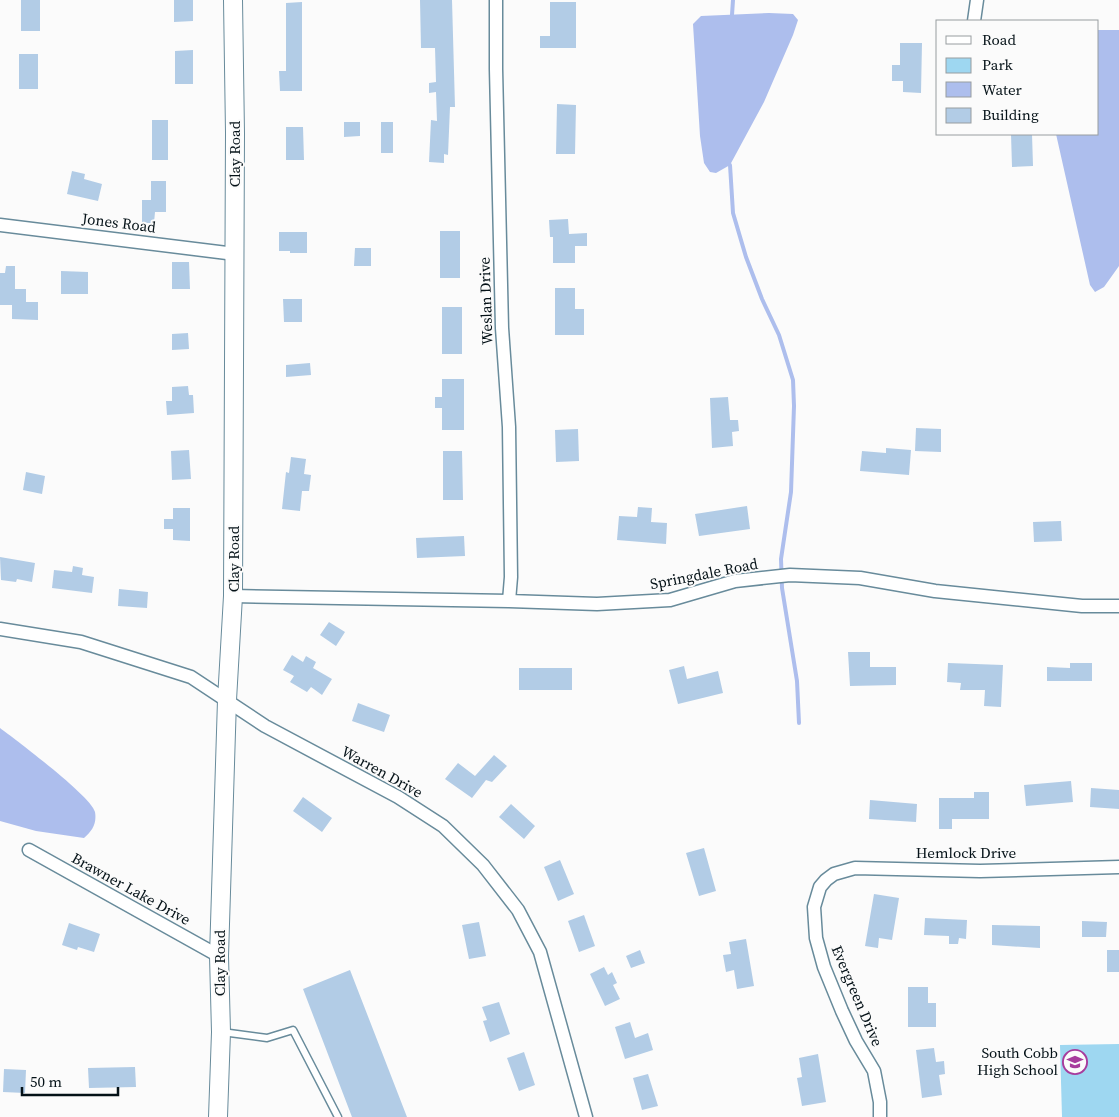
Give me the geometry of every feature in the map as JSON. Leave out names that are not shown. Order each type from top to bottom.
[{"type":"street","name":"Clay Road","points":[[218,1117],[221,1032],[219,956],[227,700],[234,596],[235,132],[232,0]]},
{"type":"street","name":"Weslan Drive","points":[[496,0],[502,328],[509,437],[511,577],[509,601]]},
{"type":"street","points":[[974,20],[977,0]]},
{"type":"street","name":"Jones Road","points":[[0,225],[235,254]]},
{"type":"street","name":"Springdale Road","points":[[234,596],[597,604],[670,600],[735,581],[790,576],[860,578],[934,591],[1082,606],[1119,606]]},
{"type":"street","name":"Warren Drive","points":[[0,629],[81,642],[191,677],[265,726],[398,797],[443,826],[483,865],[518,910],[540,952],[586,1117]]},
{"type":"street","name":"Brawner Lake Drive","points":[[29,850],[219,956]]},
{"type":"street","name":"Hemlock Drive","points":[[820,888],[834,874],[855,868],[980,871],[1119,867]]},
{"type":"street","name":"Evergreen Drive","points":[[820,888],[814,906],[816,938],[824,967],[842,1010],[856,1041],[874,1071],[880,1102],[880,1117]]},
{"type":"lane","points":[[221,1032],[267,1038],[293,1030],[338,1117]]},
{"type":"green space","points":[[1119,1044],[1119,1117],[1062,1117],[1060,1045]]},
{"type":"water","points":[[769,13],[793,14],[798,20],[793,35],[764,102],[730,165],[716,173],[710,172],[704,163],[700,136],[693,24],[701,16]]},
{"type":"water","points":[[1099,30],[1119,30],[1119,266],[1104,287],[1095,292],[1090,285],[1056,135],[1099,135]]},
{"type":"water","points":[[0,728],[52,769],[90,804],[95,812],[95,824],[84,838],[36,831],[0,821]]},
{"type":"building","points":[[21,0],[40,0],[40,31],[21,31]]},
{"type":"building","points":[[174,0],[193,0],[193,21],[174,22]]},
{"type":"building","points":[[420,0],[452,0],[455,107],[450,107],[448,155],[444,154],[444,163],[429,162],[431,120],[437,121],[436,92],[429,93],[429,83],[436,82],[435,48],[421,48]]},
{"type":"building","points":[[302,2],[302,91],[280,91],[279,71],[286,71],[286,3]]},
{"type":"building","points":[[550,2],[576,2],[576,48],[540,48],[540,36],[550,36]]},
{"type":"building","points":[[900,43],[922,43],[921,93],[903,92],[903,81],[892,81],[892,65],[900,65]]},
{"type":"building","points":[[193,50],[193,84],[175,84],[175,51]]},
{"type":"building","points":[[19,54],[38,54],[38,89],[19,89]]},
{"type":"building","points":[[557,104],[576,105],[575,154],[556,154]]},
{"type":"building","points":[[152,120],[168,120],[168,160],[152,160]]},
{"type":"building","points":[[344,122],[360,122],[360,136],[344,137]]},
{"type":"building","points":[[381,122],[393,122],[393,153],[381,153]]},
{"type":"building","points":[[286,127],[303,127],[304,160],[286,160]]},
{"type":"building","points":[[1011,135],[1032,135],[1033,166],[1012,167]]},
{"type":"building","points":[[72,171],[85,174],[84,179],[102,184],[98,201],[67,194]]},
{"type":"building","points":[[151,181],[166,181],[166,212],[155,212],[154,223],[142,223],[142,200],[151,200]]},
{"type":"building","points":[[568,219],[569,234],[587,233],[587,246],[575,246],[575,263],[553,263],[553,237],[550,237],[549,220]]},
{"type":"building","points":[[440,231],[460,231],[460,278],[440,278]]},
{"type":"building","points":[[279,232],[307,232],[307,253],[279,251]]},
{"type":"building","points":[[355,248],[371,248],[371,266],[354,266]]},
{"type":"building","points":[[172,262],[189,262],[190,289],[172,289]]},
{"type":"building","points":[[6,266],[15,266],[15,289],[26,289],[26,302],[38,302],[38,320],[12,319],[12,305],[0,305],[0,273],[5,273]]},
{"type":"building","points":[[61,271],[88,272],[88,294],[61,294]]},
{"type":"building","points":[[555,288],[575,288],[575,309],[584,309],[584,335],[555,335]]},
{"type":"building","points":[[283,299],[302,299],[302,322],[284,322]]},
{"type":"building","points":[[442,307],[462,307],[462,354],[442,354]]},
{"type":"building","points":[[188,333],[189,349],[172,350],[172,334]]},
{"type":"building","points":[[310,363],[311,375],[286,377],[286,365]]},
{"type":"building","points":[[442,379],[464,379],[464,430],[442,430],[442,408],[435,408],[435,397],[442,397]]},
{"type":"building","points":[[188,386],[189,395],[193,395],[194,413],[167,415],[166,401],[172,401],[172,387]]},
{"type":"building","points":[[728,397],[730,420],[738,420],[739,431],[732,432],[733,446],[712,448],[710,398]]},
{"type":"building","points":[[916,428],[941,429],[941,452],[915,451]]},
{"type":"building","points":[[578,429],[579,461],[556,462],[555,430]]},
{"type":"building","points":[[886,448],[911,450],[909,475],[860,471],[862,451],[886,453]]},
{"type":"building","points":[[189,450],[191,479],[172,480],[171,451]]},
{"type":"building","points":[[443,451],[462,451],[463,500],[443,500]]},
{"type":"building","points":[[291,457],[306,459],[304,474],[311,475],[309,491],[302,491],[300,511],[282,509],[286,472],[289,473]]},
{"type":"building","points":[[26,472],[45,476],[42,494],[23,490]]},
{"type":"building","points":[[747,506],[750,529],[699,536],[695,514]]},
{"type":"building","points":[[638,507],[652,508],[651,522],[667,523],[666,544],[617,540],[619,516],[637,517]]},
{"type":"building","points":[[173,508],[190,508],[190,541],[173,540],[173,529],[164,529],[164,519],[173,519]]},
{"type":"building","points":[[1061,521],[1062,541],[1034,542],[1033,522]]},
{"type":"building","points":[[464,536],[465,556],[417,558],[416,538]]},
{"type":"building","points":[[0,557],[35,563],[32,582],[17,579],[16,582],[1,580]]},
{"type":"building","points":[[73,566],[83,568],[82,575],[94,577],[92,593],[52,588],[54,570],[72,572]]},
{"type":"building","points":[[119,589],[148,592],[147,608],[118,606]]},
{"type":"building","points":[[329,622],[345,632],[336,646],[320,635]]},
{"type":"building","points":[[848,652],[870,652],[870,667],[896,667],[896,685],[850,686]]},
{"type":"building","points":[[292,655],[303,662],[306,656],[316,662],[313,668],[332,679],[322,695],[311,687],[307,692],[290,682],[294,676],[283,670]]},
{"type":"building","points":[[948,663],[1003,665],[1001,707],[984,706],[985,690],[960,690],[961,683],[947,682]]},
{"type":"building","points":[[1070,663],[1092,663],[1092,681],[1047,681],[1047,667],[1070,668]]},
{"type":"building","points":[[684,666],[687,679],[718,671],[723,693],[678,704],[669,670]]},
{"type":"building","points":[[519,668],[572,668],[572,690],[519,690]]},
{"type":"building","points":[[358,703],[390,715],[384,732],[352,721]]},
{"type":"building","points":[[494,755],[507,766],[492,782],[486,780],[472,798],[445,779],[458,763],[475,776]]},
{"type":"building","points":[[1071,781],[1073,802],[1026,806],[1024,785]]},
{"type":"building","points":[[1091,788],[1119,790],[1119,809],[1090,807]]},
{"type":"building","points":[[974,792],[989,792],[989,819],[952,819],[952,829],[939,829],[939,798],[974,798]]},
{"type":"building","points":[[303,797],[332,818],[322,832],[293,811]]},
{"type":"building","points":[[870,800],[917,804],[916,822],[869,819]]},
{"type":"building","points":[[511,804],[535,826],[524,839],[499,817]]},
{"type":"building","points":[[704,848],[716,891],[699,896],[686,853]]},
{"type":"building","points":[[560,860],[574,894],[558,901],[544,867]]},
{"type":"building","points":[[874,894],[899,898],[892,940],[879,938],[878,948],[865,946]]},
{"type":"building","points":[[584,915],[595,946],[579,952],[568,921]]},
{"type":"building","points":[[925,918],[967,920],[966,939],[959,938],[958,944],[949,944],[949,936],[924,935]]},
{"type":"building","points":[[1082,921],[1107,922],[1106,937],[1082,937]]},
{"type":"building","points":[[479,922],[486,956],[469,959],[462,925]]},
{"type":"building","points":[[69,923],[100,934],[94,952],[78,947],[77,950],[62,945]]},
{"type":"building","points":[[992,925],[1040,926],[1040,948],[992,945]]},
{"type":"building","points":[[746,939],[754,986],[737,989],[734,970],[726,972],[723,955],[731,954],[729,942]]},
{"type":"building","points":[[640,950],[645,963],[631,968],[626,956]]},
{"type":"building","points":[[1107,950],[1119,950],[1119,972],[1107,972]]},
{"type":"building","points":[[604,967],[608,975],[612,972],[617,983],[613,985],[620,999],[605,1006],[590,974]]},
{"type":"building","points":[[350,970],[407,1117],[352,1117],[303,989]]},
{"type":"building","points":[[908,987],[928,987],[928,1003],[936,1003],[936,1027],[908,1027]]},
{"type":"building","points":[[499,1002],[510,1034],[490,1042],[483,1021],[487,1020],[482,1007]]},
{"type":"building","points":[[630,1022],[635,1038],[648,1033],[653,1050],[625,1059],[615,1027]]},
{"type":"building","points":[[934,1048],[936,1062],[944,1061],[945,1074],[939,1075],[942,1095],[922,1098],[916,1050]]},
{"type":"building","points":[[524,1052],[535,1085],[519,1091],[507,1058]]},
{"type":"building","points":[[818,1054],[826,1102],[802,1106],[797,1078],[802,1077],[799,1058]]},
{"type":"building","points":[[135,1067],[136,1087],[89,1088],[88,1068]]},
{"type":"building","points":[[4,1069],[26,1070],[25,1093],[3,1092]]},
{"type":"building","points":[[648,1074],[658,1106],[642,1110],[633,1078]]},
{"type":"waterway","points":[[732,15],[733,0]]},
{"type":"waterway","points":[[730,165],[733,213],[746,257],[762,299],[779,335],[793,380],[791,492],[781,559],[782,588],[797,681],[799,723]]},
{"type":"place","name":"South Cobb High School","points":[[1075,1062]]}]
